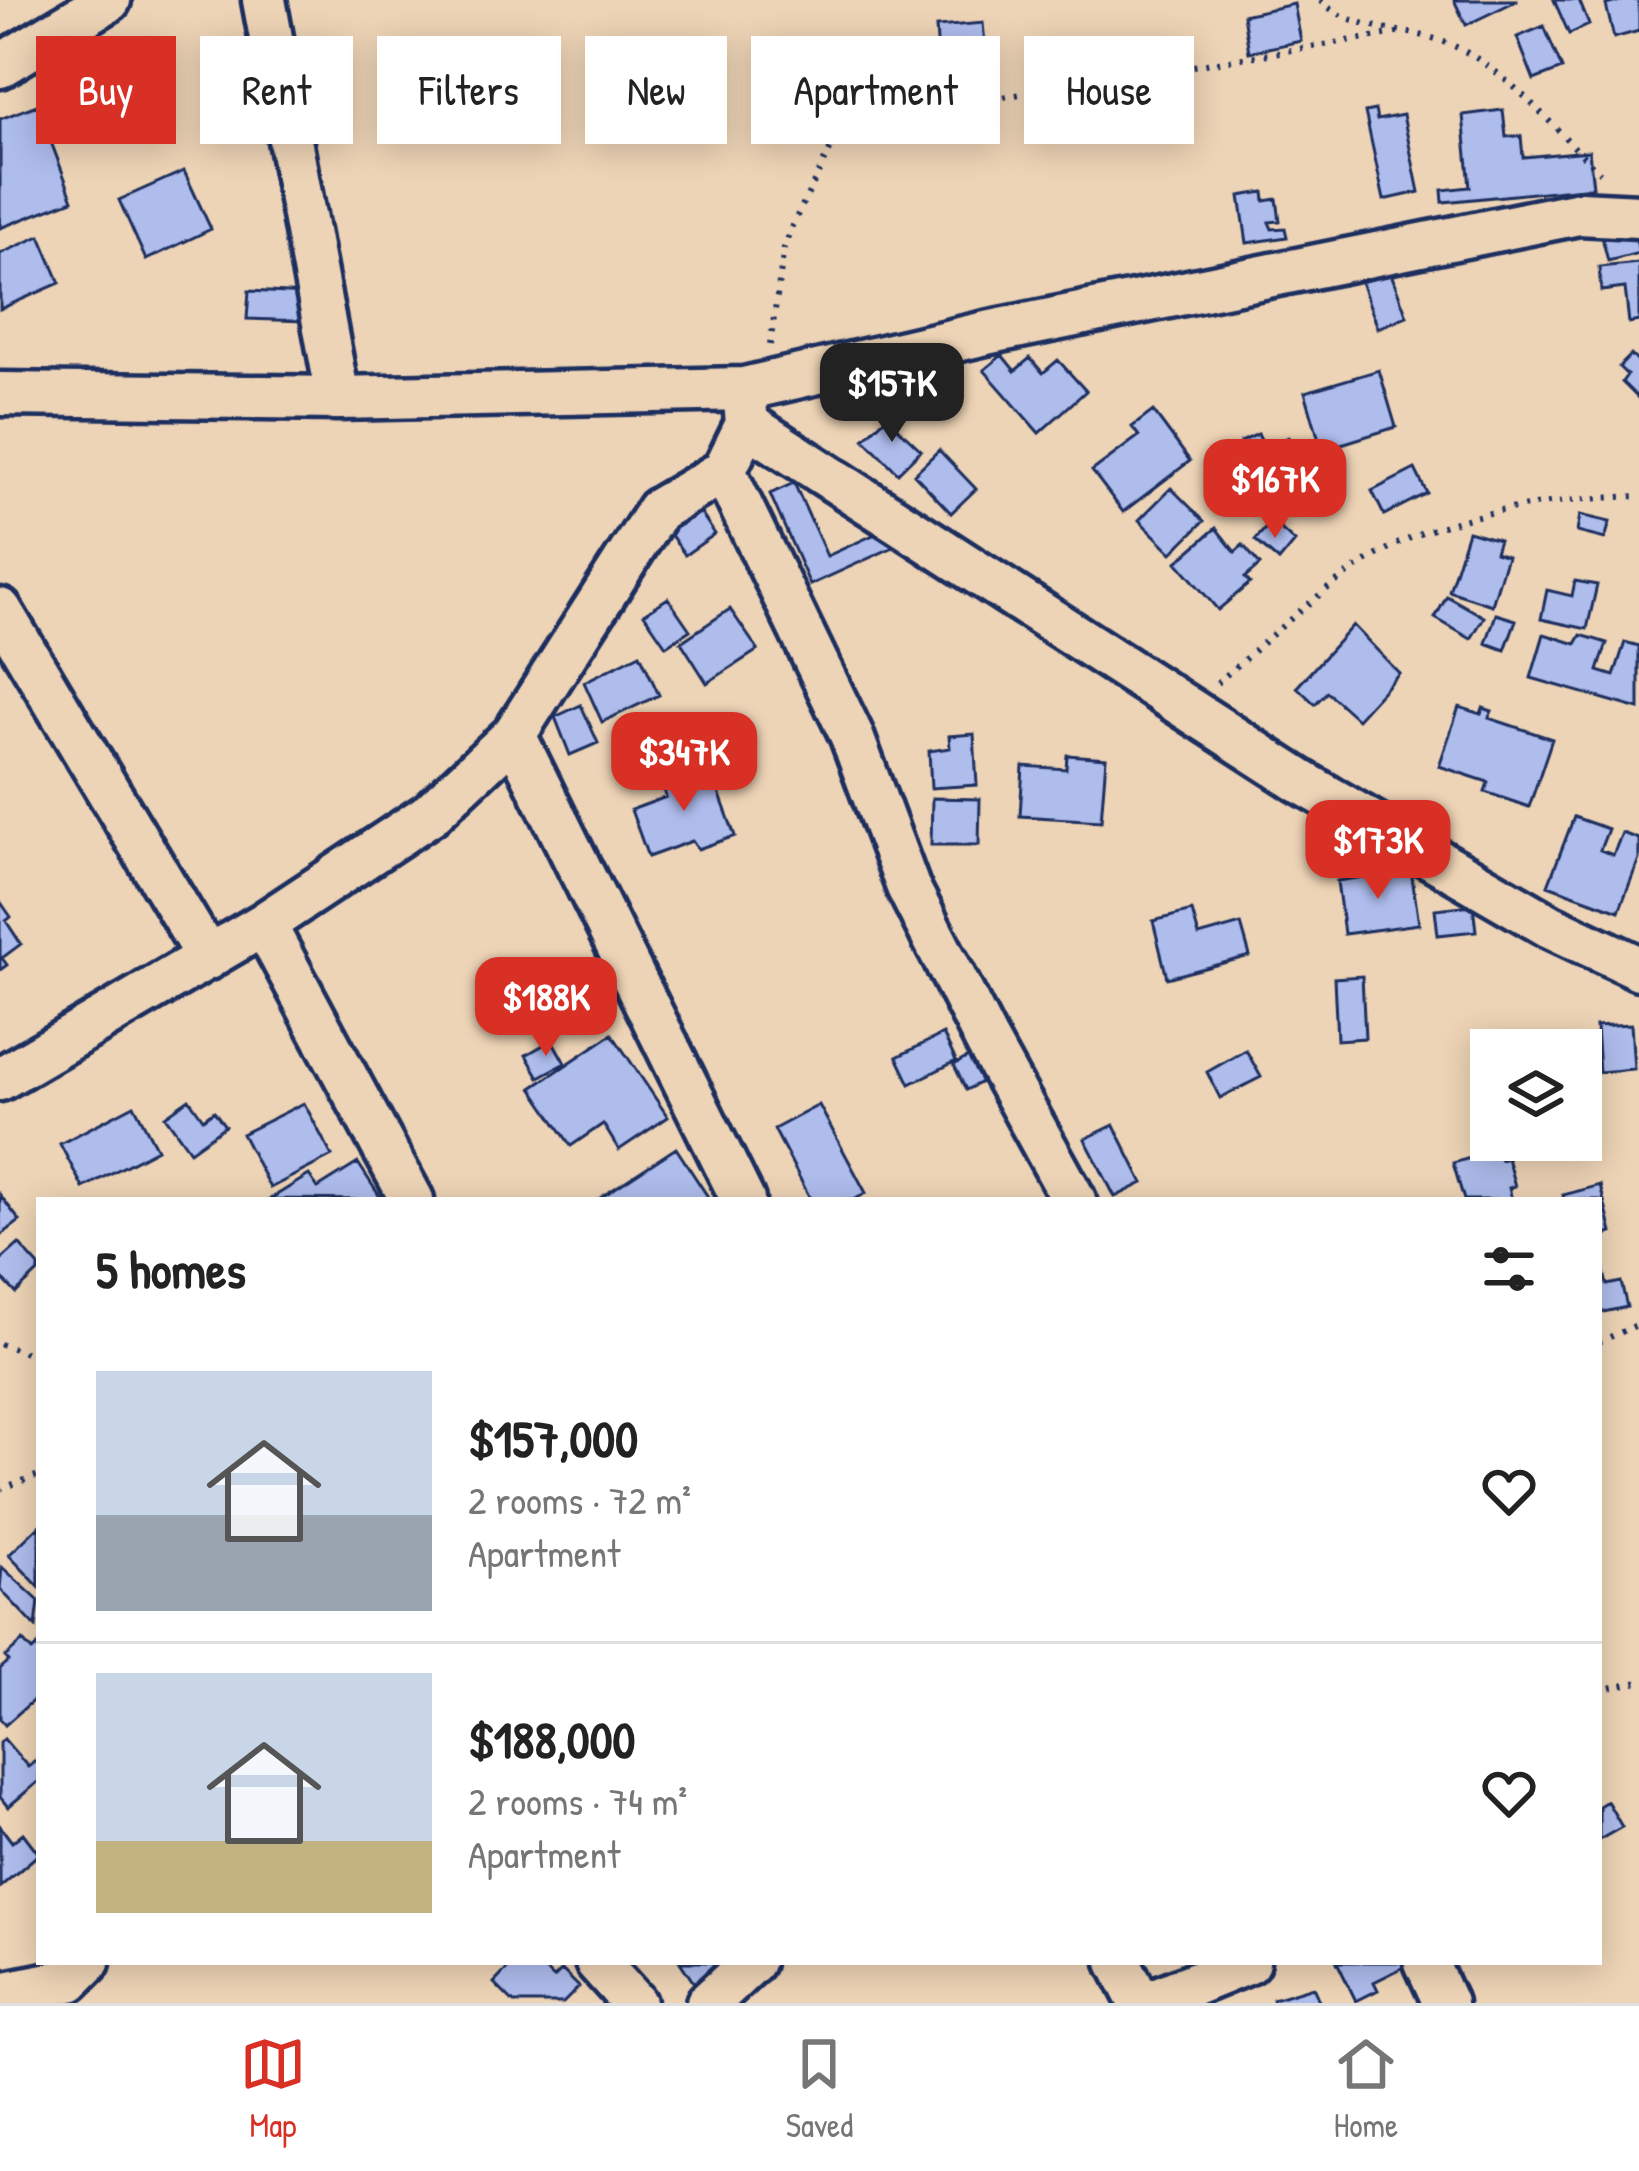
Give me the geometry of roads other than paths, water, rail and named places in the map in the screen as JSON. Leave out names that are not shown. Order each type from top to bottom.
[{"type":"street","points":[[0,66],[109,0]]},
{"type":"street","points":[[264,0],[338,398]]},
{"type":"street","points":[[0,394],[752,399],[986,333],[1579,213],[1639,216]]},
{"type":"street","points":[[0,1079],[208,958],[430,814],[514,735],[658,510],[724,472],[752,399]]},
{"type":"street","points":[[752,399],[1186,709],[1424,854],[1550,926],[1639,968]]},
{"type":"street","points":[[724,472],[850,734],[908,887],[1072,1197]]},
{"type":"street","points":[[0,610],[208,958]]},
{"type":"street","points":[[514,735],[742,1197]]},
{"type":"street","points":[[263,924],[410,1197]]},
{"type":"street","points":[[600,1965],[634,2003]]},
{"type":"street","points":[[708,2003],[749,1965]]},
{"type":"street","points":[[1121,1965],[1144,2003],[1240,1965]]},
{"type":"street","points":[[1427,1965],[1445,2003]]},
{"type":"street","points":[[0,1994],[84,1982]]}]
